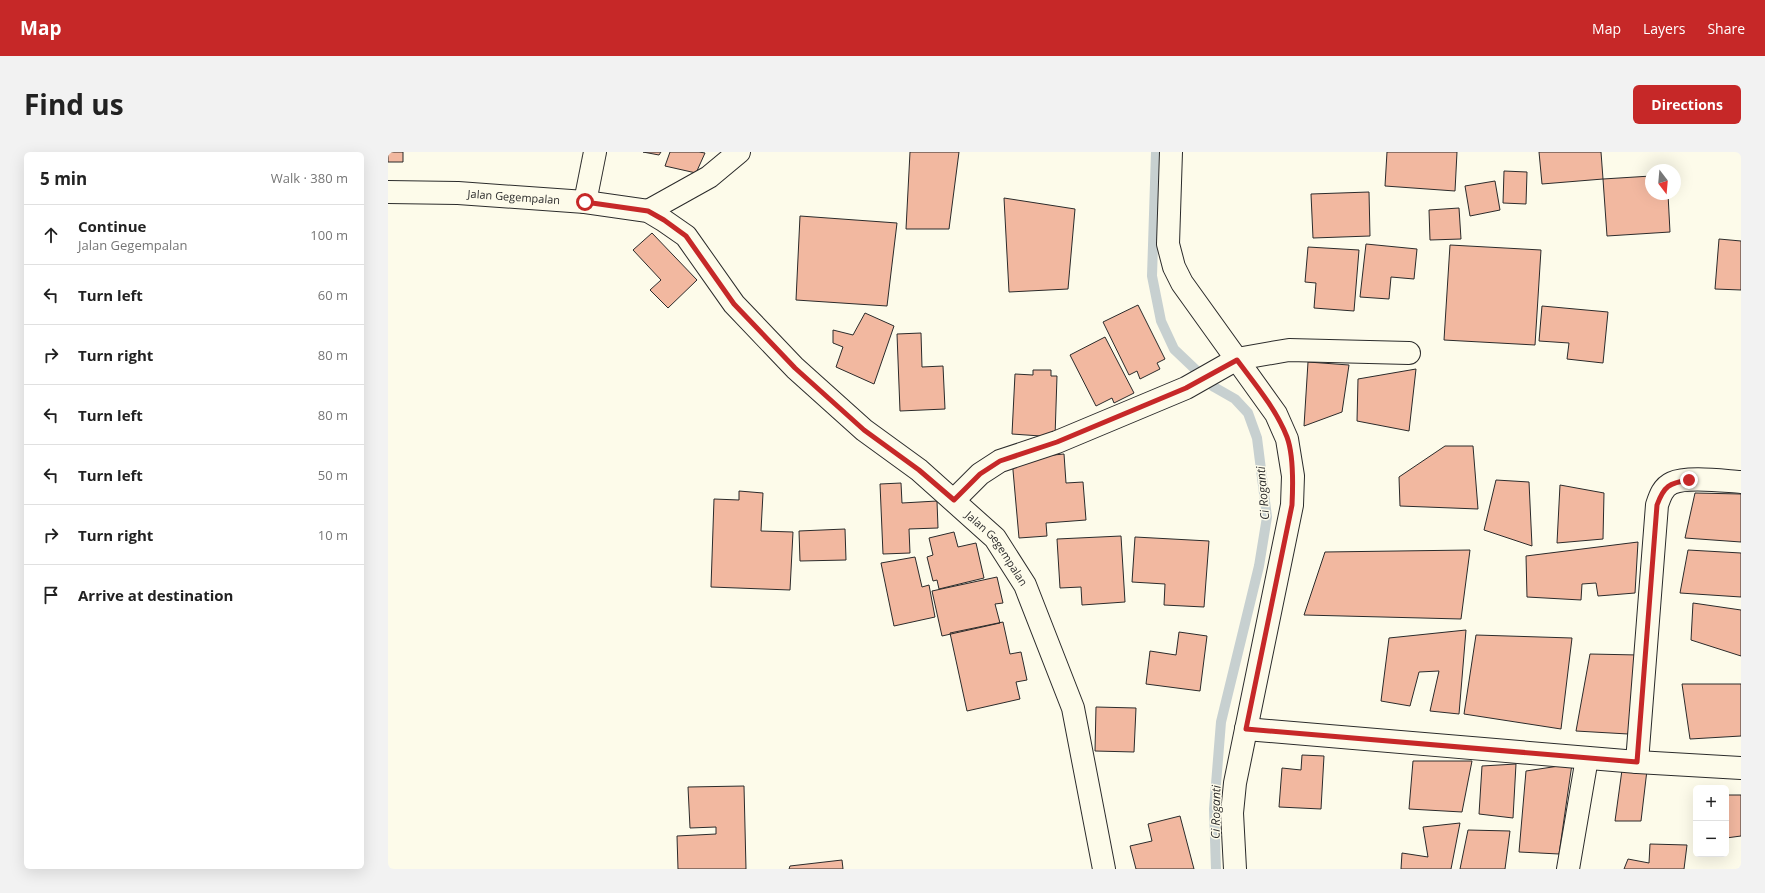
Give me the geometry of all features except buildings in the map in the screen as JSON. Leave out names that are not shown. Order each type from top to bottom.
[{"type":"street","points":[[585,202],[595,152]]},
{"type":"street","points":[[648,211],[709,177],[739,152]]},
{"type":"street","points":[[1171,152],[1168,244],[1174,267],[1182,283],[1276,414],[1288,439],[1293,476],[1292,505],[1234,783],[1232,813],[1235,869]]},
{"type":"street","name":"Jalan Gegempalan","points":[[388,192],[458,193],[585,202],[648,211],[664,220],[686,236],[734,304],[795,368],[864,430],[919,470],[995,538],[1026,585],[1073,708],[1104,869]]},
{"type":"street","points":[[954,500],[980,474],[1000,461],[1057,442],[1186,388],[1237,360],[1289,350],[1409,353]]},
{"type":"street","points":[[1637,762],[1657,505],[1662,491],[1672,483],[1689,480],[1741,482]]},
{"type":"street","points":[[1246,729],[1637,762],[1741,768]]},
{"type":"street","points":[[1568,869],[1587,758]]},
{"type":"waterway","name":"Ci Roganti","points":[[1156,152],[1152,276],[1161,321],[1174,349],[1214,387],[1235,399],[1248,413],[1257,438],[1267,517],[1259,566],[1221,722],[1214,809],[1216,869]]},
{"type":"route","points":[[585,202],[648,211],[664,220],[686,236],[734,304],[795,368],[864,430],[919,470],[954,500],[980,474],[1000,461],[1057,442],[1186,388],[1237,360],[1276,414],[1288,439],[1293,476],[1292,505],[1246,729],[1637,762],[1657,505],[1662,491],[1672,483],[1689,480]]}]
